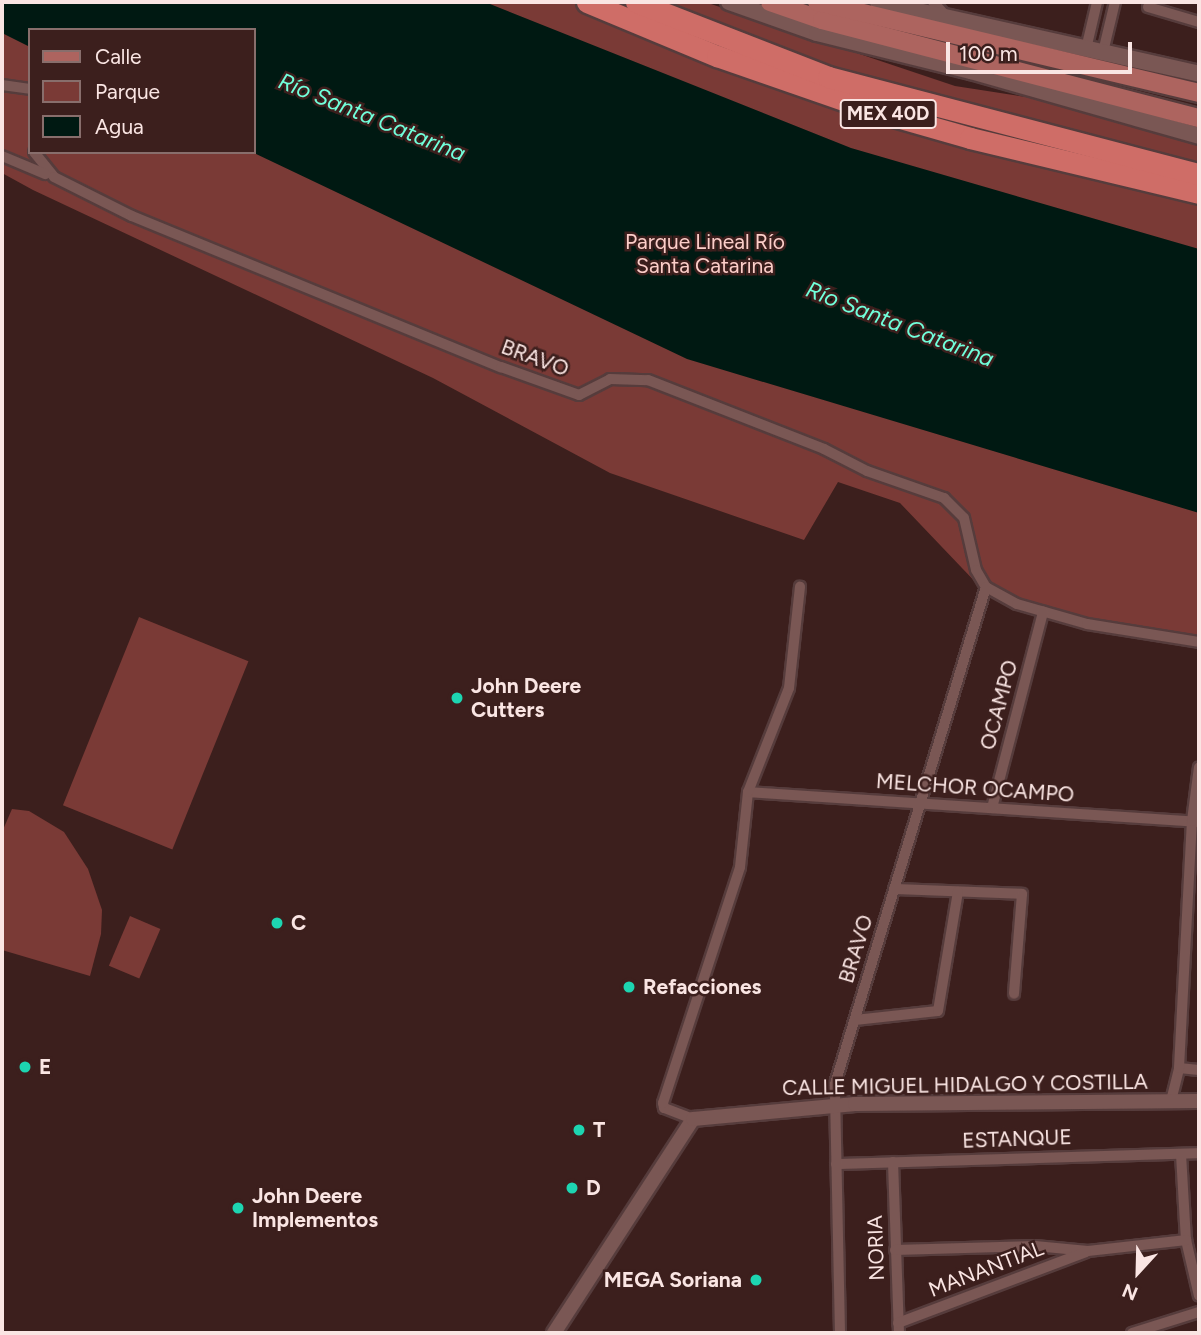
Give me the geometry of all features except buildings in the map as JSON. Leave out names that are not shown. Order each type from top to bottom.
[{"type":"highway","name":"MEX 40D","points":[[587,2],[717,57],[860,106],[970,138],[1199,193]]},
{"type":"highway","name":"MEX 40D","points":[[636,2],[828,77],[1199,173]]},
{"type":"main road","points":[[729,2],[817,33],[971,71],[1199,136]]},
{"type":"main road","points":[[770,2],[822,20],[1199,118]]},
{"type":"main road","points":[[817,2],[1199,93]]},
{"type":"main road","points":[[878,2],[1199,74]]},
{"type":"street","points":[[933,2],[948,19]]},
{"type":"street","points":[[1086,49],[1097,2]]},
{"type":"street","points":[[1103,52],[1115,2]]},
{"type":"street","points":[[1148,7],[1199,22]]},
{"type":"street","points":[[2,85],[28,89]]},
{"type":"street","name":"BRAVO","points":[[36,154],[54,177],[132,216],[522,375],[579,395],[610,379],[648,380],[824,449],[867,471],[944,498],[964,518],[975,570],[986,587],[855,1020],[834,1105],[841,1333]]},
{"type":"street","points":[[2,156],[54,177]]},
{"type":"street","points":[[554,1333],[693,1119],[664,1108],[663,1103],[740,867],[748,792],[789,688],[800,587]]},
{"type":"street","points":[[986,587],[1043,612],[1199,642]]},
{"type":"street","name":"OCAMPO","points":[[992,808],[1043,612]]},
{"type":"street","points":[[1171,1101],[1179,1068],[1199,767]]},
{"type":"street","name":"MELCHOR OCAMPO","points":[[748,792],[1196,822]]},
{"type":"street","points":[[894,889],[1023,895],[1014,995]]},
{"type":"street","points":[[855,1020],[938,1011],[958,892]]},
{"type":"street","points":[[1179,1068],[1199,1070]]},
{"type":"street","name":"CALLE MIGUEL HIDALGO Y COSTILLA","points":[[693,1119],[834,1105],[1199,1101]]},
{"type":"street","name":"ESTANQUE","points":[[836,1164],[1199,1153]]},
{"type":"street","points":[[1181,1154],[1186,1240],[1199,1296]]},
{"type":"street","name":"NORIA","points":[[893,1162],[899,1328]]},
{"type":"street","name":"MANANTIAL","points":[[895,1250],[1035,1246],[1087,1251],[1186,1240]]},
{"type":"street","name":"MANANTIAL","points":[[899,1328],[1087,1251]]},
{"type":"street","points":[[1132,1333],[1199,1312]]},
{"type":"green space","name":"Parque Lineal Río Santa Catarina","points":[[2,2],[705,2],[955,86],[1199,124],[1199,636],[1081,617],[982,589],[900,503],[838,482],[804,540],[610,473],[433,378],[2,173]]},
{"type":"green space","points":[[139,617],[248,661],[172,849],[63,805]]},
{"type":"green space","points":[[12,809],[29,811],[64,832],[88,869],[102,910],[101,934],[90,976],[2,950],[2,832]]},
{"type":"green space","points":[[130,916],[160,929],[139,979],[109,966]]},
{"type":"water","name":"Río Santa Catarina","points":[[2,2],[485,2],[851,148],[1199,249],[1199,513],[687,359],[256,154],[256,28],[28,28],[28,46],[2,33]]},
{"type":"place","name":"John Deere Cutters","points":[[457,698]]},
{"type":"place","name":"C","points":[[277,923]]},
{"type":"place","name":"Refacciones","points":[[629,987]]},
{"type":"place","name":"E","points":[[25,1067]]},
{"type":"place","name":"T","points":[[579,1130]]},
{"type":"place","name":"D","points":[[572,1188]]},
{"type":"place","name":"John Deere Implementos","points":[[238,1208]]},
{"type":"place","name":"MEGA Soriana","points":[[756,1280]]}]
